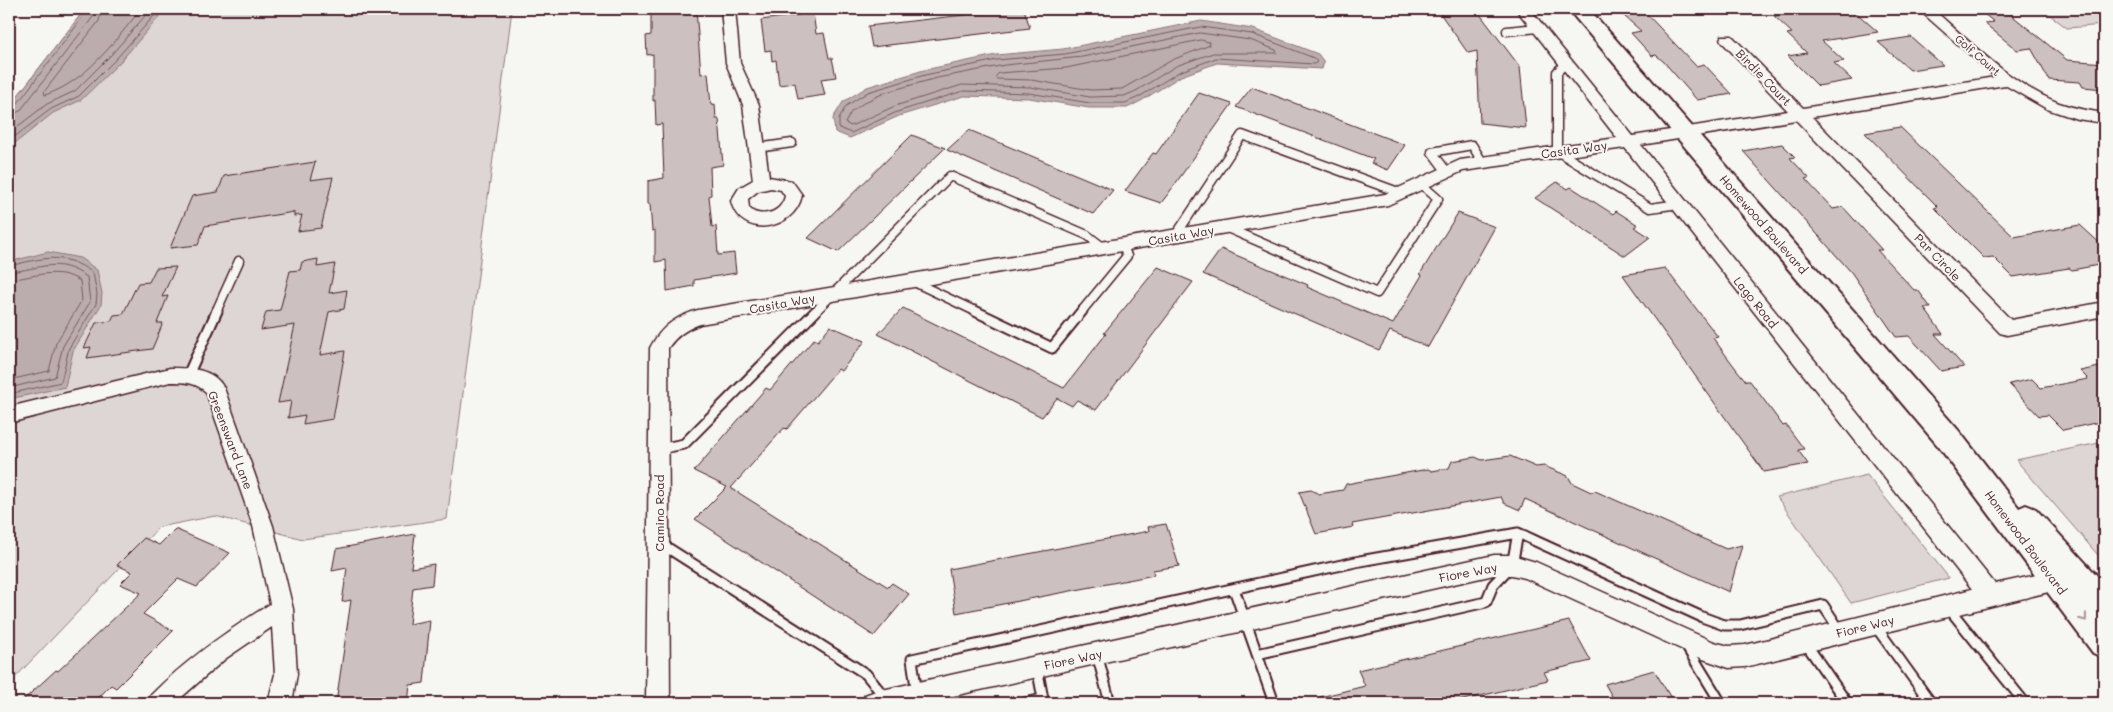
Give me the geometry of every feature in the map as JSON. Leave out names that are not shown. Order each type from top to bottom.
[{"type":"street","points":[[728,9],[734,63],[751,105],[762,183]]},
{"type":"street","name":"Lago Road","points":[[1523,9],[1990,595]]},
{"type":"street","name":"Homewood Boulevard","points":[[1578,9],[2067,578],[2104,644]]},
{"type":"street","name":"Golf Court","points":[[1925,10],[2008,80]]},
{"type":"street","name":"Birdie Court","points":[[1727,39],[1800,114]]},
{"type":"street","points":[[1684,132],[2008,80],[2030,95],[2057,107],[2104,118]]},
{"type":"street","name":"Par Circle","points":[[1800,114],[2007,328],[2104,309]]},
{"type":"street","name":"Casita Way","points":[[674,328],[698,317],[1388,199],[1460,166],[1629,142],[1684,132]]},
{"type":"street","name":"Camino Road","points":[[658,703],[659,348],[664,337],[674,328]]},
{"type":"street","name":"Greensward Lane","points":[[9,415],[170,375],[188,375],[204,379],[214,388],[263,526],[282,609],[286,674],[280,703]]},
{"type":"street","name":"Fiore Way","points":[[880,702],[1494,565],[1512,564],[1528,569],[1710,652],[1729,657],[1745,656],[1947,605],[2067,578]]},
{"type":"street","name":"Homewood Boulevard","points":[[2067,578],[2104,605]]},
{"type":"street","points":[[159,703],[185,676],[231,640],[282,609]]},
{"type":"lane","points":[[1507,32],[1538,28]]},
{"type":"lane","points":[[1566,63],[1557,72],[1557,151],[1650,208],[1679,204]]},
{"type":"lane","points":[[1176,235],[1242,135],[1401,193]]},
{"type":"lane","points":[[757,148],[792,143]]},
{"type":"lane","points":[[1447,172],[1432,152],[1472,146],[1483,162]]},
{"type":"lane","points":[[659,449],[684,444],[950,176],[1086,235],[1104,248]]},
{"type":"lane","points":[[1224,227],[1377,293],[1438,199],[1421,184]]},
{"type":"lane","points":[[911,281],[1052,348],[1127,256],[1123,245]]},
{"type":"lane","points":[[188,375],[239,261]]},
{"type":"lane","points":[[1257,654],[1486,602],[1494,585],[1512,564],[1518,533]]},
{"type":"lane","points":[[917,694],[912,659],[1360,561],[1518,533],[1702,617],[1724,625],[1740,625],[1823,605],[1841,632]]},
{"type":"lane","points":[[659,542],[866,674],[880,702]]},
{"type":"lane","points":[[1234,589],[1274,703]]},
{"type":"lane","points":[[1947,605],[2025,703]]},
{"type":"lane","points":[[1874,624],[1931,703]]},
{"type":"lane","points":[[1683,639],[1721,703]]},
{"type":"lane","points":[[1804,641],[1846,703]]},
{"type":"lane","points":[[1097,654],[1110,703]]},
{"type":"lane","points":[[1025,703],[1043,699],[1036,667]]},
{"type":"shaded area","points":[[85,9],[512,9],[447,519],[303,539],[215,516],[159,527],[9,684],[9,107]]},
{"type":"shaded area","points":[[2042,9],[2104,9],[2104,25],[2067,28]]},
{"type":"shaded area","points":[[2104,442],[2104,562],[2016,460]]},
{"type":"shaded area","points":[[1867,475],[1949,578],[1851,603],[1777,497]]},
{"type":"water","points":[[85,9],[166,9],[120,62],[81,100],[53,113],[9,148],[9,107]]},
{"type":"water","points":[[1201,21],[1253,29],[1318,54],[1324,62],[1322,69],[1217,63],[1181,76],[1127,108],[1089,108],[1029,98],[964,96],[899,116],[850,138],[835,132],[833,118],[843,102],[867,87],[924,70],[996,55],[1063,49]]},
{"type":"water","points":[[48,252],[80,258],[97,270],[102,293],[101,305],[73,351],[65,387],[9,399],[9,262]]},
{"type":"building","points":[[696,9],[701,74],[708,73],[711,105],[715,104],[716,119],[719,119],[723,165],[710,167],[711,195],[709,196],[712,227],[716,226],[718,255],[734,253],[736,273],[694,280],[694,286],[667,291],[666,260],[655,262],[655,230],[652,231],[650,204],[648,204],[648,181],[664,178],[662,124],[656,125],[655,100],[653,101],[653,54],[647,55],[646,36],[651,35],[651,13]]},
{"type":"building","points":[[1024,9],[1030,28],[872,47],[868,26]]},
{"type":"building","points":[[1437,9],[1476,9],[1520,67],[1526,128],[1480,123],[1477,51],[1468,53]]},
{"type":"building","points":[[1616,9],[1642,9],[1696,66],[1704,64],[1732,94],[1697,100],[1664,62],[1656,55],[1652,56],[1631,33],[1641,31]]},
{"type":"building","points":[[1825,9],[1852,9],[1878,32],[1822,41],[1844,61],[1834,63],[1852,80],[1818,86],[1788,56],[1807,53],[1787,34],[1792,33],[1774,16]]},
{"type":"building","points":[[1978,9],[2004,9],[2067,60],[2104,63],[2104,89],[2083,87],[2080,82],[2049,80],[2031,48],[2017,50],[1984,23],[1994,22]]},
{"type":"building","points":[[813,13],[816,34],[824,33],[829,58],[832,58],[836,77],[821,79],[825,95],[798,99],[795,83],[779,85],[776,60],[772,61],[771,50],[765,51],[761,20]]},
{"type":"building","points":[[1911,37],[1943,65],[1910,70],[1878,42]]},
{"type":"building","points":[[1252,87],[1405,145],[1388,170],[1371,163],[1374,159],[1236,107]]},
{"type":"building","points":[[1199,93],[1232,104],[1168,194],[1161,203],[1125,191],[1153,153],[1156,154]]},
{"type":"building","points":[[1900,127],[2014,237],[2080,225],[2104,247],[2104,264],[2013,277],[1993,257],[1984,258],[1934,208],[1938,207],[1865,133]]},
{"type":"building","points":[[969,130],[1113,190],[1093,214],[947,150]]},
{"type":"building","points":[[912,135],[945,148],[838,252],[808,238]]},
{"type":"building","points":[[1782,144],[1795,157],[1790,158],[1809,178],[1805,179],[1833,209],[1843,207],[1882,250],[1877,250],[1914,290],[1918,290],[1931,308],[1924,308],[1943,334],[1935,334],[1964,367],[1941,371],[1909,336],[1896,337],[1851,272],[1743,151]]},
{"type":"building","points":[[315,162],[310,180],[333,177],[321,228],[298,231],[302,215],[294,216],[294,212],[205,226],[198,245],[170,248],[192,196],[218,192],[224,176]]},
{"type":"building","points":[[1557,182],[1568,189],[1571,187],[1613,214],[1616,211],[1638,225],[1634,227],[1650,237],[1625,256],[1535,198]]},
{"type":"building","points":[[1458,213],[1495,227],[1428,347],[1390,331],[1379,350],[1203,274],[1221,249],[1308,285],[1307,287],[1393,324],[1422,275],[1420,274]]},
{"type":"building","points":[[318,259],[317,267],[335,264],[329,293],[347,290],[344,309],[329,312],[320,355],[345,351],[333,419],[303,424],[305,415],[288,418],[291,401],[278,403],[295,325],[261,330],[266,312],[280,310],[290,271],[300,270],[302,262]]},
{"type":"building","points":[[176,267],[162,297],[168,296],[157,323],[163,323],[152,349],[87,358],[91,347],[84,348],[96,323],[111,321],[114,315],[123,314],[138,283],[149,282],[156,268]]},
{"type":"building","points":[[1158,267],[1193,282],[1096,410],[1077,400],[1072,406],[1057,398],[1042,417],[878,334],[903,308],[1064,388],[1106,334],[1104,333]]},
{"type":"building","points":[[1665,268],[1718,337],[1713,338],[1737,370],[1746,381],[1750,381],[1783,426],[1786,425],[1804,449],[1798,450],[1808,464],[1764,472],[1623,275]]},
{"type":"building","points":[[830,326],[865,341],[841,371],[838,369],[787,429],[784,428],[731,488],[888,587],[892,583],[909,594],[874,636],[695,519],[727,487],[694,471],[766,388],[770,390],[814,339],[818,341]]},
{"type":"building","points":[[2104,366],[2104,421],[2063,430],[2048,415],[2039,416],[2009,384],[2032,379],[2041,388],[2088,379],[2080,371]]},
{"type":"building","points":[[1510,456],[1536,467],[1544,466],[1568,476],[1572,483],[1591,492],[1595,491],[1726,549],[1742,545],[1729,592],[1525,499],[1520,510],[1504,503],[1501,497],[1352,524],[1353,527],[1316,534],[1299,492],[1311,490],[1319,494],[1343,490],[1346,484],[1428,469],[1432,471],[1449,468],[1452,461],[1475,457],[1482,460]]},
{"type":"building","points":[[1166,524],[1179,566],[1153,570],[1154,575],[956,613],[949,569],[1149,531],[1148,527]]},
{"type":"building","points":[[175,529],[230,553],[197,587],[178,579],[143,614],[173,631],[116,688],[111,685],[93,703],[20,703],[56,670],[58,671],[141,593],[120,584],[132,572],[117,565],[144,538],[159,545]]},
{"type":"building","points":[[415,534],[411,568],[434,564],[432,585],[413,588],[409,624],[430,620],[424,683],[410,685],[408,703],[336,703],[351,600],[342,602],[347,568],[332,571],[336,549]]},
{"type":"building","points":[[1569,621],[1591,661],[1544,672],[1548,680],[1450,703],[1320,703],[1320,697],[1365,686],[1358,670]]},
{"type":"building","points":[[1654,670],[1674,703],[1620,703],[1618,699],[1614,700],[1605,684]]}]
